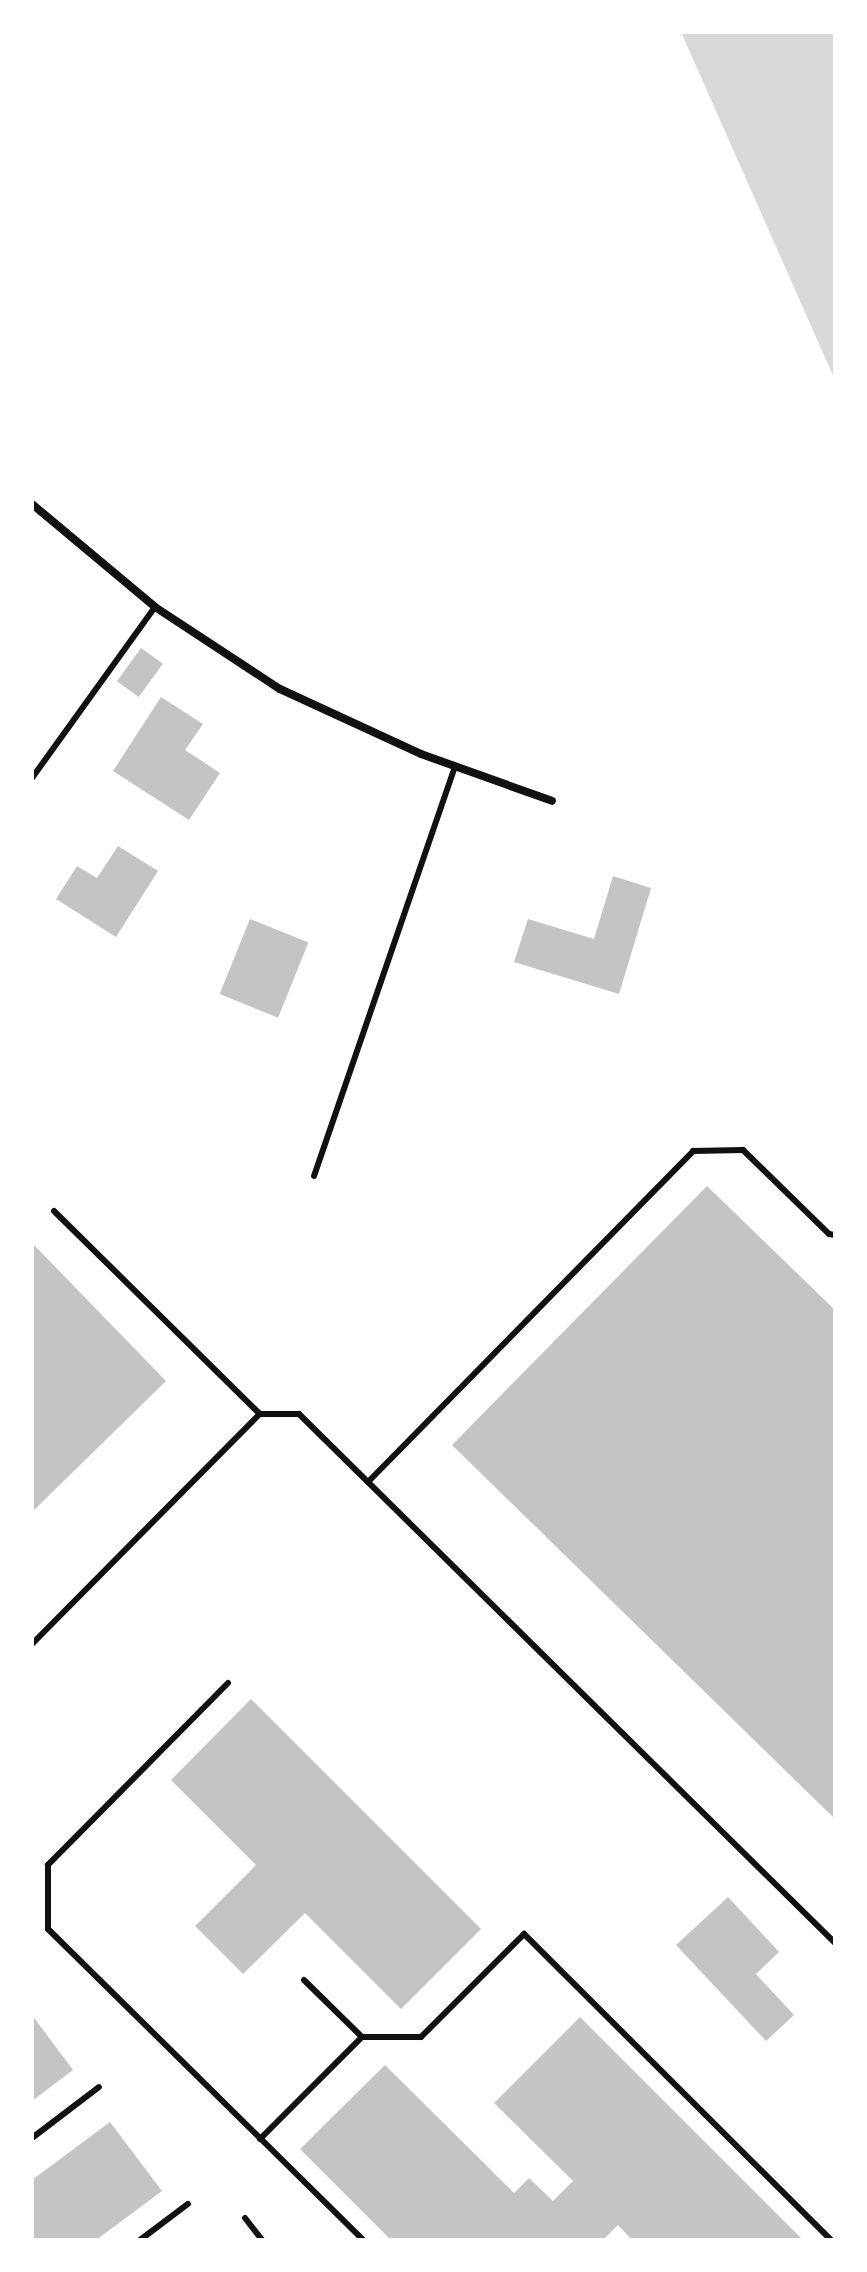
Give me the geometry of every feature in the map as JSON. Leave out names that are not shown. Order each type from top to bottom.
[{"type":"street","points":[[32,504],[155,607],[280,689],[455,766],[552,801]]},
{"type":"lane","points":[[32,778],[155,607]]},
{"type":"lane","points":[[314,1176],[455,766]]},
{"type":"lane","points":[[368,1482],[693,1151],[743,1150],[829,1234],[835,1235]]},
{"type":"lane","points":[[54,1211],[260,1414],[299,1414],[835,1943]]},
{"type":"lane","points":[[32,1644],[260,1414]]},
{"type":"lane","points":[[228,1683],[48,1865],[48,1929],[363,2240]]},
{"type":"lane","points":[[304,1980],[362,2037],[421,2037],[524,1934],[831,2240]]},
{"type":"lane","points":[[260,2139],[362,2037]]},
{"type":"lane","points":[[32,2138],[99,2087]]},
{"type":"lane","points":[[140,2240],[188,2204]]},
{"type":"lane","points":[[245,2218],[262,2240]]},
{"type":"shaded area","points":[[681,32],[835,32],[835,380]]},
{"type":"building","points":[[141,648],[163,664],[139,697],[117,681]]},
{"type":"building","points":[[161,697],[203,724],[185,750],[220,773],[189,820],[113,771]]},
{"type":"building","points":[[118,846],[158,871],[116,937],[56,899],[77,866],[97,878]]},
{"type":"building","points":[[613,876],[651,888],[619,994],[514,962],[528,919],[594,939]]},
{"type":"building","points":[[250,919],[308,943],[278,1018],[220,994]]},
{"type":"building","points":[[707,1186],[835,1310],[835,1819],[452,1445]]},
{"type":"building","points":[[35,1246],[166,1381],[32,1512],[32,1248]]},
{"type":"building","points":[[251,1699],[481,1929],[401,2009],[305,1913],[243,1974],[195,1926],[256,1865],[171,1780]]},
{"type":"building","points":[[728,1897],[779,1952],[756,1974],[794,2015],[766,2041],[676,1945]]},
{"type":"building","points":[[32,2015],[73,2070],[32,2101]]},
{"type":"building","points":[[580,2017],[803,2240],[632,2240],[618,2225],[603,2240],[391,2240],[300,2149],[385,2065],[514,2193],[529,2178],[553,2201],[573,2181],[494,2103]]},
{"type":"building","points":[[110,2122],[162,2191],[96,2240],[32,2240],[32,2180]]}]
